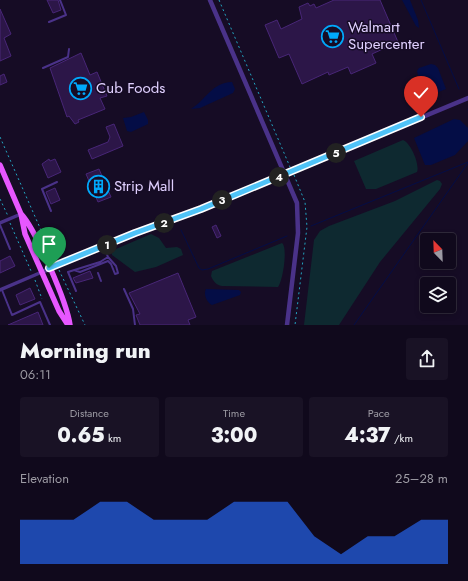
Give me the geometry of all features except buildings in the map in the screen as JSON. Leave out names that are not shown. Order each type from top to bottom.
[{"type":"main road","points":[[0,166],[21,214],[24,229],[42,272],[59,311],[69,325]]},
{"type":"main road","points":[[21,214],[33,229],[66,307],[69,325]]},
{"type":"street","points":[[210,0],[297,203],[299,223],[287,325]]},
{"type":"street","points":[[1,289],[49,268],[285,174],[468,98]]},
{"type":"street","points":[[0,224],[21,214]]},
{"type":"lane","points":[[49,22],[66,15],[60,0]]},
{"type":"lane","points":[[43,68],[68,57],[69,49]]},
{"type":"lane","points":[[52,211],[42,189],[57,182]]},
{"type":"lane","points":[[0,224],[10,249]]},
{"type":"lane","points":[[73,270],[80,272],[108,261],[115,274],[118,273],[116,266],[108,257],[103,246]]},
{"type":"lane","points":[[76,291],[68,272],[100,262],[108,257]]},
{"type":"lane","points":[[112,267],[116,266]]},
{"type":"lane","points":[[98,273],[101,281]]},
{"type":"lane","points":[[1,289],[12,314],[40,302],[50,325]]},
{"type":"lane","points":[[124,289],[133,309],[135,325]]},
{"type":"path","points":[[0,137],[56,266],[85,325]]},
{"type":"path","points":[[0,199],[43,301]]},
{"type":"shaded area","points":[[402,0],[410,0],[418,20],[419,28],[416,26]]},
{"type":"shaded area","points":[[431,64],[438,68],[446,89],[429,96],[420,83],[417,71],[419,68]]},
{"type":"shaded area","points":[[232,82],[235,89],[233,93],[200,108],[191,109],[214,88],[225,83]]},
{"type":"shaded area","points":[[144,112],[148,120],[148,124],[131,132],[127,131],[123,118],[131,117]]},
{"type":"shaded area","points":[[454,119],[460,120],[468,128],[468,141],[455,155],[431,165],[425,165],[414,138]]},
{"type":"shaded area","points":[[403,140],[409,145],[414,154],[418,169],[417,172],[376,189],[366,189],[354,161]]},
{"type":"shaded area","points":[[437,180],[442,184],[440,189],[380,262],[339,325],[304,325],[314,240],[320,231],[329,226],[395,201]]},
{"type":"shaded area","points":[[151,234],[159,238],[166,248],[177,247],[181,249],[183,255],[156,267],[135,272],[112,255],[112,252],[116,249]]},
{"type":"shaded area","points":[[282,243],[284,246],[285,257],[282,278],[278,287],[222,286],[216,284],[211,276],[212,271]]},
{"type":"shaded area","points":[[206,289],[239,290],[241,292],[240,295],[212,305],[206,298]]},
{"type":"waterway","points":[[421,0],[459,89]]},
{"type":"waterway","points":[[311,226],[468,162]]},
{"type":"waterway","points":[[354,325],[468,163]]},
{"type":"waterway","points":[[181,230],[199,268],[202,270],[208,269],[287,236]]},
{"type":"place","name":"Walmart Supercenter","points":[[332,36]]},
{"type":"place","name":"Cub Foods","points":[[80,88]]},
{"type":"place","name":"Strip Mall","points":[[99,186]]},
{"type":"route","points":[[49,268],[135,233],[201,209],[421,117]]}]
